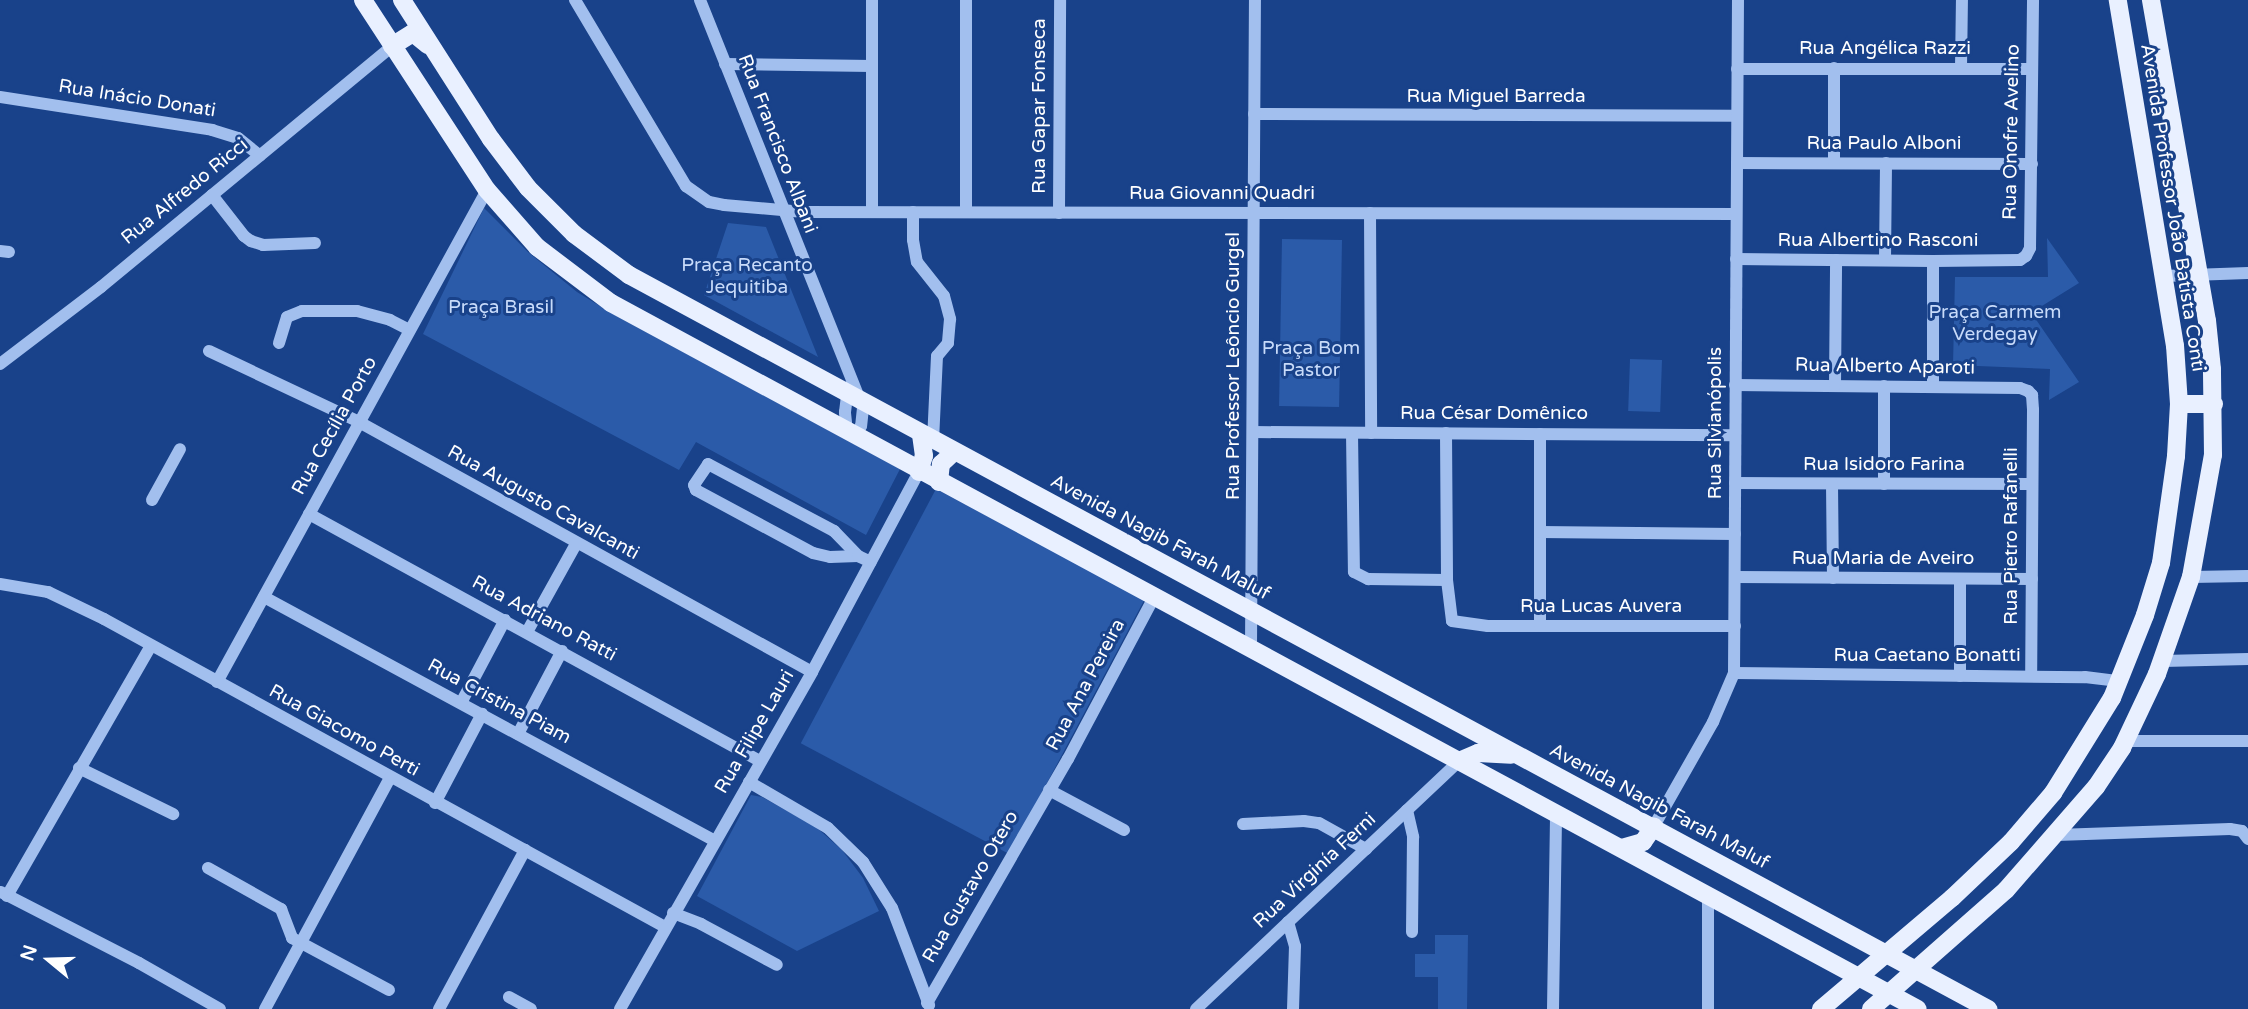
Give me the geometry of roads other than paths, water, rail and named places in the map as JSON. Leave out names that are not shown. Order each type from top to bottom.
[{"type":"main road","points":[[363,0],[487,190],[537,247],[611,303],[919,472],[1860,975],[1918,1009]]},
{"type":"main road","name":"Avenida Nagib Farah Maluf","points":[[402,0],[512,169],[538,200],[582,241],[629,275],[852,391],[954,452],[1518,756],[1654,826],[1914,971],[1988,1009]]},
{"type":"main road","name":"Avenida Professor João Batista Conti","points":[[1821,1009],[1991,860],[2053,793],[2084,746],[2119,681],[2145,615],[2161,563],[2172,504],[2179,404],[2175,346],[2118,0]]},
{"type":"main road","name":"Avenida Professor João Batista Conti","points":[[1871,1009],[2006,890],[2057,835],[2096,787],[2125,741],[2160,668],[2191,577],[2213,456],[2214,404],[2207,321],[2151,0]]},
{"type":"main road","points":[[392,46],[412,33],[433,47]]},
{"type":"main road","points":[[2179,404],[2214,404]]},
{"type":"main road","points":[[919,472],[927,437]]},
{"type":"main road","points":[[939,482],[941,464],[954,452]]},
{"type":"main road","points":[[2119,681],[2140,684],[2160,668]]},
{"type":"main road","points":[[1459,761],[1478,753],[1518,756]]},
{"type":"main road","points":[[1622,848],[1643,842],[1654,826]]},
{"type":"street","name":"Rua Giovanni Quadri","points":[[575,0],[686,186],[709,202],[782,210],[872,212],[1736,214]]},
{"type":"street","name":"Rua Francisco Albani","points":[[700,0],[864,416],[851,434]]},
{"type":"street","points":[[872,0],[872,212]]},
{"type":"street","points":[[966,0],[966,212]]},
{"type":"street","name":"Rua Gapar Fonseca","points":[[1059,213],[1060,0]]},
{"type":"street","name":"Rua Professor Leôncio Gurgel","points":[[1251,648],[1255,0]]},
{"type":"street","name":"Rua Silvianópolis","points":[[1654,826],[1713,722],[1734,673],[1738,0]]},
{"type":"street","points":[[1961,68],[1962,0]]},
{"type":"street","name":"Rua Onofre Avelino","points":[[2020,260],[2030,248],[2033,0]]},
{"type":"street","name":"Rua Alfredo Ricci","points":[[0,365],[392,46]]},
{"type":"street","points":[[725,64],[872,66]]},
{"type":"street","points":[[1834,68],[1834,163]]},
{"type":"street","name":"Rua Angélica Razzi","points":[[1737,69],[2032,69]]},
{"type":"street","name":"Rua Inácio Donati","points":[[0,97],[212,130],[238,138],[260,156]]},
{"type":"street","name":"Rua Miguel Barreda","points":[[1254,114],[1737,116]]},
{"type":"street","name":"Rua Paulo Alboni","points":[[1737,163],[2032,164]]},
{"type":"street","points":[[1885,260],[1886,163]]},
{"type":"street","name":"Rua Cecília Porto","points":[[218,682],[487,190]]},
{"type":"street","points":[[212,195],[244,236],[251,240],[263,245],[315,243]]},
{"type":"street","points":[[913,212],[913,240],[917,262],[944,296],[950,319],[947,343],[937,356],[927,437]]},
{"type":"street","points":[[1370,213],[1371,433]]},
{"type":"street","name":"Rua Albertino Rasconi","points":[[1736,259],[2020,260]]},
{"type":"street","points":[[1835,386],[1836,260]]},
{"type":"street","points":[[1933,261],[1933,386]]},
{"type":"street","points":[[2164,276],[2248,273]]},
{"type":"street","points":[[279,343],[287,317],[302,311],[357,311],[390,320],[410,330]]},
{"type":"street","name":"Rua Augusto Cavalcanti","points":[[209,351],[359,422],[812,672]]},
{"type":"street","name":"Rua Alberto Aparoti","points":[[1735,385],[2020,388],[2032,396]]},
{"type":"street","points":[[1884,386],[1884,484]]},
{"type":"street","name":"Rua Francisco Albani","points":[[851,434],[845,412],[852,391]]},
{"type":"street","name":"Rua Pietro Rafanelli","points":[[2031,676],[2032,396]]},
{"type":"street","name":"Rua César Domênico","points":[[1253,432],[1735,435]]},
{"type":"street","points":[[1352,433],[1352,564],[1357,576],[1367,579],[1447,580],[1446,433]]},
{"type":"street","points":[[1540,434],[1540,626]]},
{"type":"street","points":[[152,500],[180,449]]},
{"type":"street","points":[[858,556],[830,557],[813,553],[696,490],[694,485],[708,464],[834,531],[858,556],[871,562]]},
{"type":"street","name":"Rua Filipe Lauri","points":[[620,1009],[812,672],[919,472]]},
{"type":"street","name":"Rua Isidoro Farina","points":[[1735,483],[2032,484]]},
{"type":"street","points":[[1832,484],[1833,578]]},
{"type":"street","name":"Rua Adriano Ratti","points":[[309,514],[760,761]]},
{"type":"street","points":[[1540,531],[1735,534]]},
{"type":"street","points":[[527,632],[576,544]]},
{"type":"street","points":[[2191,577],[2248,576]]},
{"type":"street","name":"Rua Maria de Aveiro","points":[[1735,577],[2032,579]]},
{"type":"street","points":[[1959,676],[1960,579]]},
{"type":"street","name":"Rua Lucas Auvera","points":[[1447,580],[1452,621],[1467,625],[1735,626]]},
{"type":"street","name":"Rua Giacomo Perti","points":[[0,584],[48,592],[665,927]]},
{"type":"street","name":"Rua Cristina Piam","points":[[264,597],[715,841]]},
{"type":"street","name":"Rua Ana Pereira","points":[[1049,790],[1154,597]]},
{"type":"street","points":[[461,703],[505,620]]},
{"type":"street","points":[[150,646],[4,894],[139,963],[220,1009]]},
{"type":"street","points":[[518,734],[562,651]]},
{"type":"street","points":[[2160,668],[2248,659]]},
{"type":"street","name":"Rua Caetano Bonatti","points":[[1734,673],[2031,676],[2119,681]]},
{"type":"street","points":[[435,803],[482,715]]},
{"type":"street","points":[[2125,741],[2248,741]]},
{"type":"street","name":"Rua Virginía Ferni","points":[[1196,1009],[1459,761]]},
{"type":"street","points":[[79,768],[173,814]]},
{"type":"street","points":[[265,1009],[390,778]]},
{"type":"street","points":[[749,782],[828,828],[863,862],[892,908],[929,1006]]},
{"type":"street","points":[[1049,790],[1124,830]]},
{"type":"street","name":"Rua Gustavo Otero","points":[[929,1006],[1049,790]]},
{"type":"street","points":[[1407,810],[1413,837],[1412,932]]},
{"type":"street","points":[[1553,1009],[1556,814]]},
{"type":"street","points":[[1242,824],[1304,821],[1319,823],[1366,849]]},
{"type":"street","points":[[2057,835],[2230,829],[2242,831],[2248,839]]},
{"type":"street","points":[[439,1009],[525,850]]},
{"type":"street","points":[[208,868],[281,909],[289,934],[389,990]]},
{"type":"street","points":[[1708,894],[1708,1009]]},
{"type":"street","points":[[673,913],[701,923],[777,965]]},
{"type":"street","points":[[1289,922],[1295,946],[1293,1009]]},
{"type":"street","points":[[509,997],[531,1009]]},
{"type":"park label","name":"Praça Recanto Jequitiba","points":[[747,277]]},
{"type":"park label","name":"Praça Brasil","points":[[501,308]]},
{"type":"park label","name":"Praça Carmem Verdegay","points":[[1995,324]]},
{"type":"park label","name":"Praça Bom Pastor","points":[[1311,360]]}]
